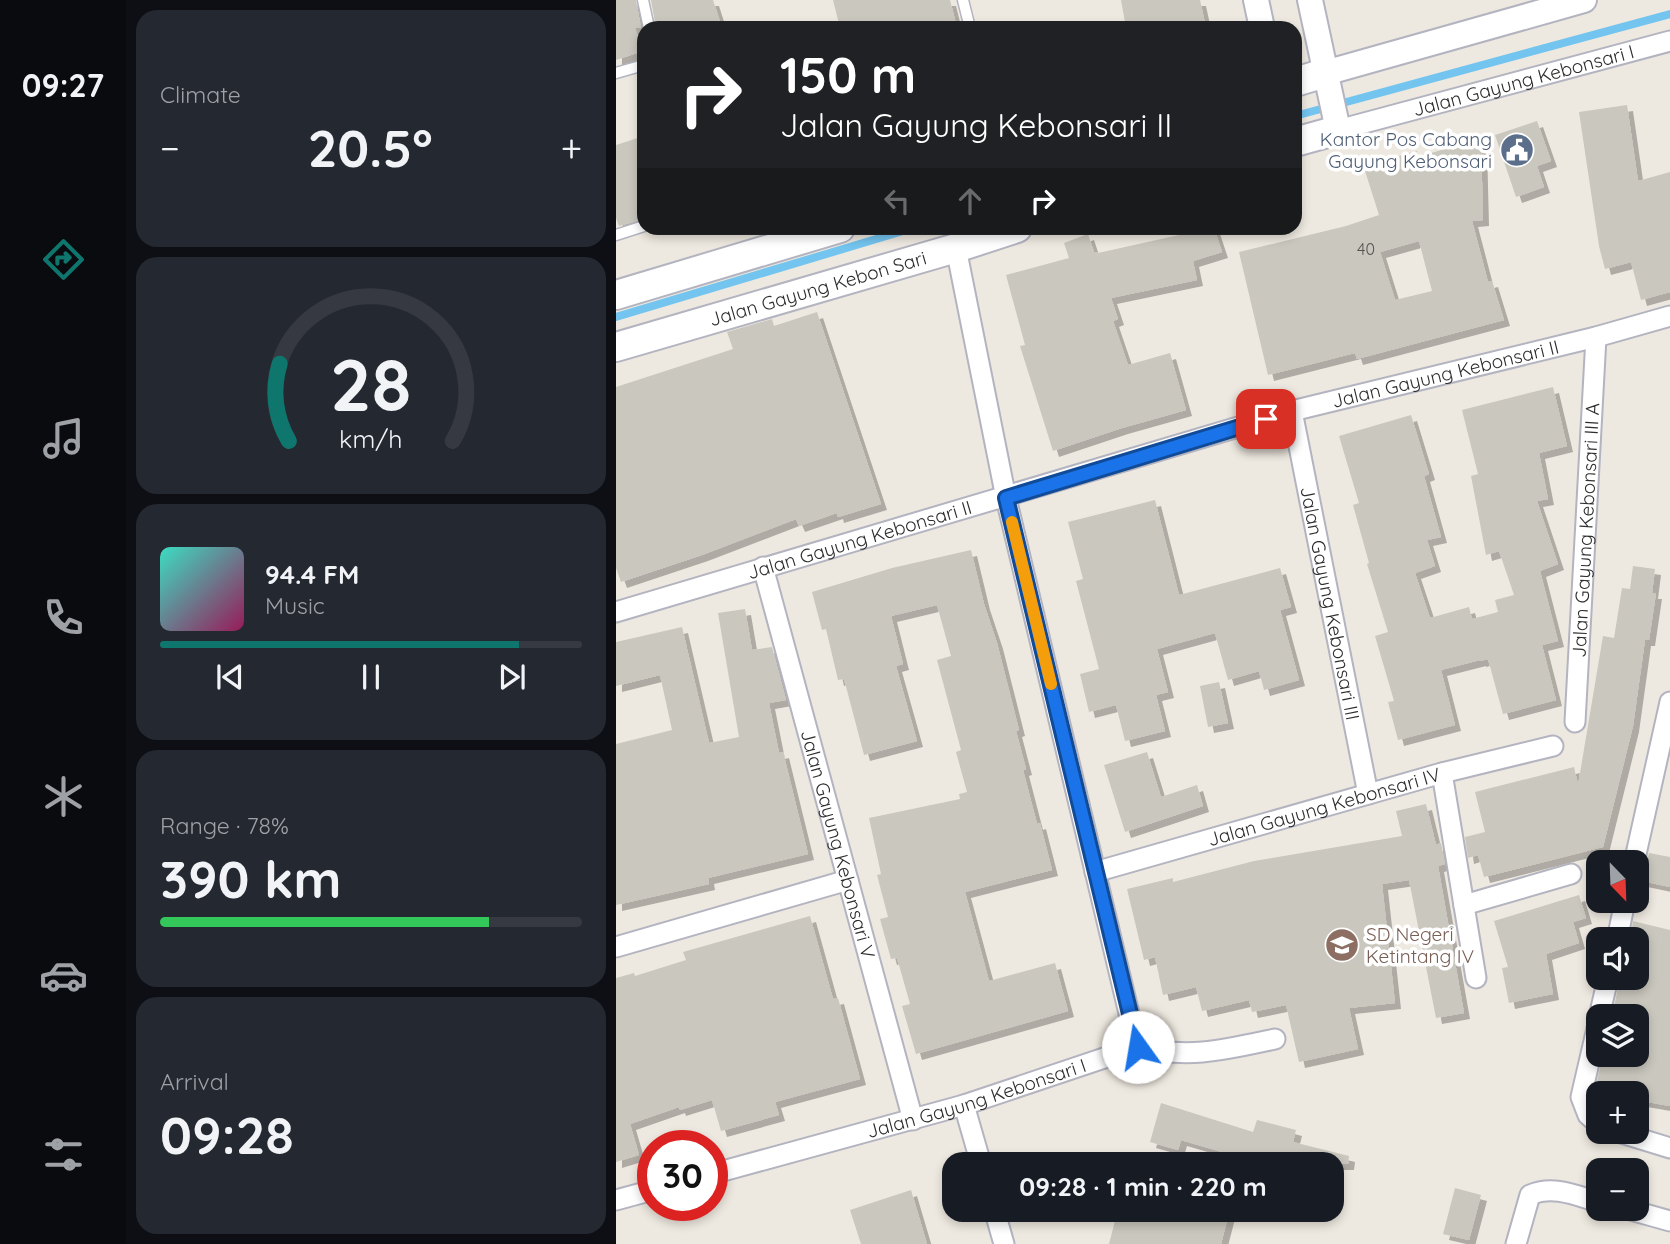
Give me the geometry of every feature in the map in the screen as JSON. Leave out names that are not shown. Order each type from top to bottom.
[{"type":"main road","points":[[1302,86],[1332,103],[1302,135]]},
{"type":"main road","points":[[616,295],[817,235]]},
{"type":"main road","name":"Jalan Gayung Kebon Sari","points":[[616,347],[996,235]]},
{"type":"street","points":[[1256,0],[1260,21]]},
{"type":"street","points":[[1310,0],[1332,103],[1584,0]]},
{"type":"street","name":"Jalan Gayung Kebonsari I","points":[[1332,103],[1670,41]]},
{"type":"street","points":[[956,248],[1006,498],[1138,1047],[1167,1054],[1215,1052],[1275,1039]]},
{"type":"street","name":"Jalan Gayung Kebonsari II","points":[[616,612],[1292,411],[1596,337],[1670,316]]},
{"type":"street","name":"Jalan Gayung Kebonsari III A","points":[[1575,722],[1596,337]]},
{"type":"street","name":"Jalan Gayung Kebonsari III","points":[[1292,411],[1368,794]]},
{"type":"street","name":"Jalan Gayung Kebonsari V","points":[[763,567],[913,1120]]},
{"type":"street","points":[[1637,850],[1670,702]]},
{"type":"street","name":"Jalan Gayung Kebonsari IV","points":[[1096,872],[1442,773],[1553,746]]},
{"type":"street","points":[[1442,773],[1476,978]]},
{"type":"street","points":[[1464,905],[1571,874]]},
{"type":"street","points":[[616,947],[848,880]]},
{"type":"street","name":"Jalan Gayung Kebonsari I","points":[[728,1170],[964,1105],[1138,1047]]},
{"type":"street","points":[[1586,1110],[1581,1097],[1588,1067]]},
{"type":"street","points":[[964,1105],[978,1152]]},
{"type":"street","points":[[1649,1142],[1670,1148]]},
{"type":"street","points":[[1516,1244],[1530,1195],[1542,1189],[1586,1199]]},
{"type":"street","points":[[616,1200],[637,1194]]},
{"type":"street","points":[[1649,1215],[1670,1221]]},
{"type":"street","points":[[998,1222],[1004,1244]]},
{"type":"lane","points":[[643,0],[648,21]]},
{"type":"lane","points":[[963,0],[968,21]]},
{"type":"lane","points":[[616,73],[637,67]]},
{"type":"lane","points":[[616,235],[637,228]]},
{"type":"building","points":[[616,0],[636,0],[640,21],[637,21],[635,28],[637,53],[616,60]]},
{"type":"building","points":[[651,0],[713,0],[720,21],[655,21]]},
{"type":"building","points":[[833,0],[950,0],[955,21],[838,21]]},
{"type":"building","points":[[1121,0],[1200,0],[1204,21],[1125,21]]},
{"type":"building","points":[[1627,105],[1638,181],[1670,172],[1670,292],[1641,300],[1631,262],[1605,269],[1599,246],[1579,112]]},
{"type":"building","name":"Kantor Pos Cabang Gayung Kebonsari","points":[[1537,121],[1551,161],[1537,166],[1544,187],[1516,197],[1495,135]]},
{"type":"building","points":[[637,138],[637,221],[619,226],[616,218],[616,145]]},
{"type":"building","points":[[1481,140],[1483,220],[1472,221],[1488,282],[1492,281],[1504,320],[1357,359],[1355,353],[1268,375],[1239,252],[1346,226],[1379,215],[1365,171],[1396,162],[1395,157],[1417,151],[1418,157],[1451,147],[1452,150]],"holes":[[[1419,241],[1432,291],[1395,300],[1380,252]]]},
{"type":"building","points":[[1085,235],[1088,235],[1094,252],[1179,235],[1216,235],[1222,252],[1193,261],[1197,280],[1111,298],[1118,319],[1113,321],[1128,365],[1170,353],[1186,410],[1053,451],[1020,346],[1025,345],[1006,275],[1069,258],[1064,243]]},
{"type":"building","points":[[817,312],[881,504],[838,517],[837,513],[799,526],[796,519],[621,582],[616,568],[616,387],[733,349],[727,332],[772,319],[774,326]]},
{"type":"building","points":[[1553,387],[1567,446],[1539,453],[1548,499],[1537,501],[1558,564],[1540,571],[1558,641],[1542,645],[1556,700],[1503,714],[1488,659],[1480,660],[1441,670],[1455,725],[1398,740],[1388,702],[1394,701],[1375,636],[1388,632],[1367,564],[1369,563],[1353,505],[1359,503],[1339,436],[1411,415],[1429,474],[1424,476],[1441,537],[1427,540],[1435,566],[1415,573],[1430,618],[1469,607],[1472,619],[1498,612],[1495,600],[1514,595],[1499,551],[1486,555],[1471,476],[1478,474],[1462,410]]},
{"type":"building","points":[[1155,500],[1179,595],[1280,568],[1291,607],[1280,610],[1299,680],[1264,690],[1259,671],[1228,680],[1215,633],[1157,649],[1168,692],[1156,695],[1165,731],[1125,741],[1116,705],[1089,712],[1080,674],[1099,669],[1076,581],[1083,579],[1068,522]]},
{"type":"building","points":[[971,550],[1019,730],[1016,731],[1026,769],[1023,770],[1052,870],[965,892],[989,981],[1055,963],[1068,1011],[916,1054],[902,1006],[910,1004],[897,958],[891,959],[880,919],[888,917],[877,875],[881,874],[869,818],[960,799],[959,794],[967,792],[956,752],[961,750],[937,660],[951,656],[937,605],[891,616],[903,664],[896,666],[917,741],[864,755],[844,679],[838,680],[826,629],[822,630],[812,592],[892,568]]},
{"type":"building","points":[[1633,566],[1655,569],[1652,593],[1656,593],[1649,640],[1645,640],[1633,726],[1603,847],[1484,877],[1478,855],[1468,858],[1465,837],[1485,832],[1475,792],[1574,767],[1578,785],[1603,636],[1614,638],[1622,588],[1630,589]]},
{"type":"building","points":[[745,609],[752,650],[772,647],[786,700],[769,703],[779,753],[783,752],[808,854],[708,878],[709,884],[616,905],[616,744],[672,730],[660,675],[616,686],[616,642],[682,627],[709,743],[739,737],[718,613]]},
{"type":"building","points":[[1219,682],[1228,723],[1208,727],[1200,686]]},
{"type":"building","points":[[1147,752],[1161,797],[1197,785],[1203,806],[1125,832],[1104,765]]},
{"type":"building","points":[[1426,804],[1436,845],[1441,843],[1445,864],[1438,866],[1464,1013],[1436,1018],[1409,880],[1382,884],[1395,1003],[1349,1008],[1358,1049],[1299,1062],[1286,1005],[1252,1012],[1249,1000],[1202,1011],[1196,987],[1163,995],[1155,957],[1144,960],[1127,889],[1173,878],[1173,882],[1254,861],[1402,836],[1396,811]]},
{"type":"building","points":[[1649,853],[1670,857],[1670,887],[1649,883]]},
{"type":"building","points":[[1579,895],[1586,918],[1573,922],[1579,943],[1546,954],[1553,994],[1509,1003],[1502,968],[1508,967],[1494,921]]},
{"type":"building","points":[[810,916],[833,999],[838,998],[860,1079],[775,1102],[779,1115],[725,1130],[721,1130],[712,1100],[680,1110],[679,1107],[630,1124],[637,1156],[616,1162],[616,978],[634,973],[635,976],[686,960],[683,952]]},
{"type":"building","points":[[1633,921],[1670,930],[1670,1106],[1649,1102],[1649,1081],[1597,1081],[1600,1067],[1649,1067],[1649,1004],[1615,1004],[1618,990],[1649,990],[1649,927],[1632,927]]},
{"type":"building","points":[[1161,1103],[1253,1132],[1257,1120],[1296,1130],[1293,1142],[1333,1152],[1222,1152],[1181,1140],[1178,1150],[1150,1142]]},
{"type":"building","points":[[1344,1155],[1349,1156],[1348,1164],[1344,1164]]},
{"type":"building","points":[[1455,1188],[1481,1195],[1469,1240],[1443,1234]]},
{"type":"building","points":[[911,1190],[927,1244],[861,1244],[850,1210]]},
{"type":"building","points":[[1115,1222],[1227,1222],[1221,1244],[1109,1244]]},
{"type":"waterway","points":[[1302,114],[1670,14]]},
{"type":"waterway","points":[[616,317],[890,235]]},
{"type":"slow traffic","points":[[1012,522],[1051,684]]},
{"type":"place","name":"Kantor Pos Cabang Gayung Kebonsari","points":[[1517,150]]},
{"type":"place","name":"SD Negeri Ketintang IV","points":[[1342,945]]},
{"type":"route","points":[[1138,1047],[1006,498],[1266,419]]}]
